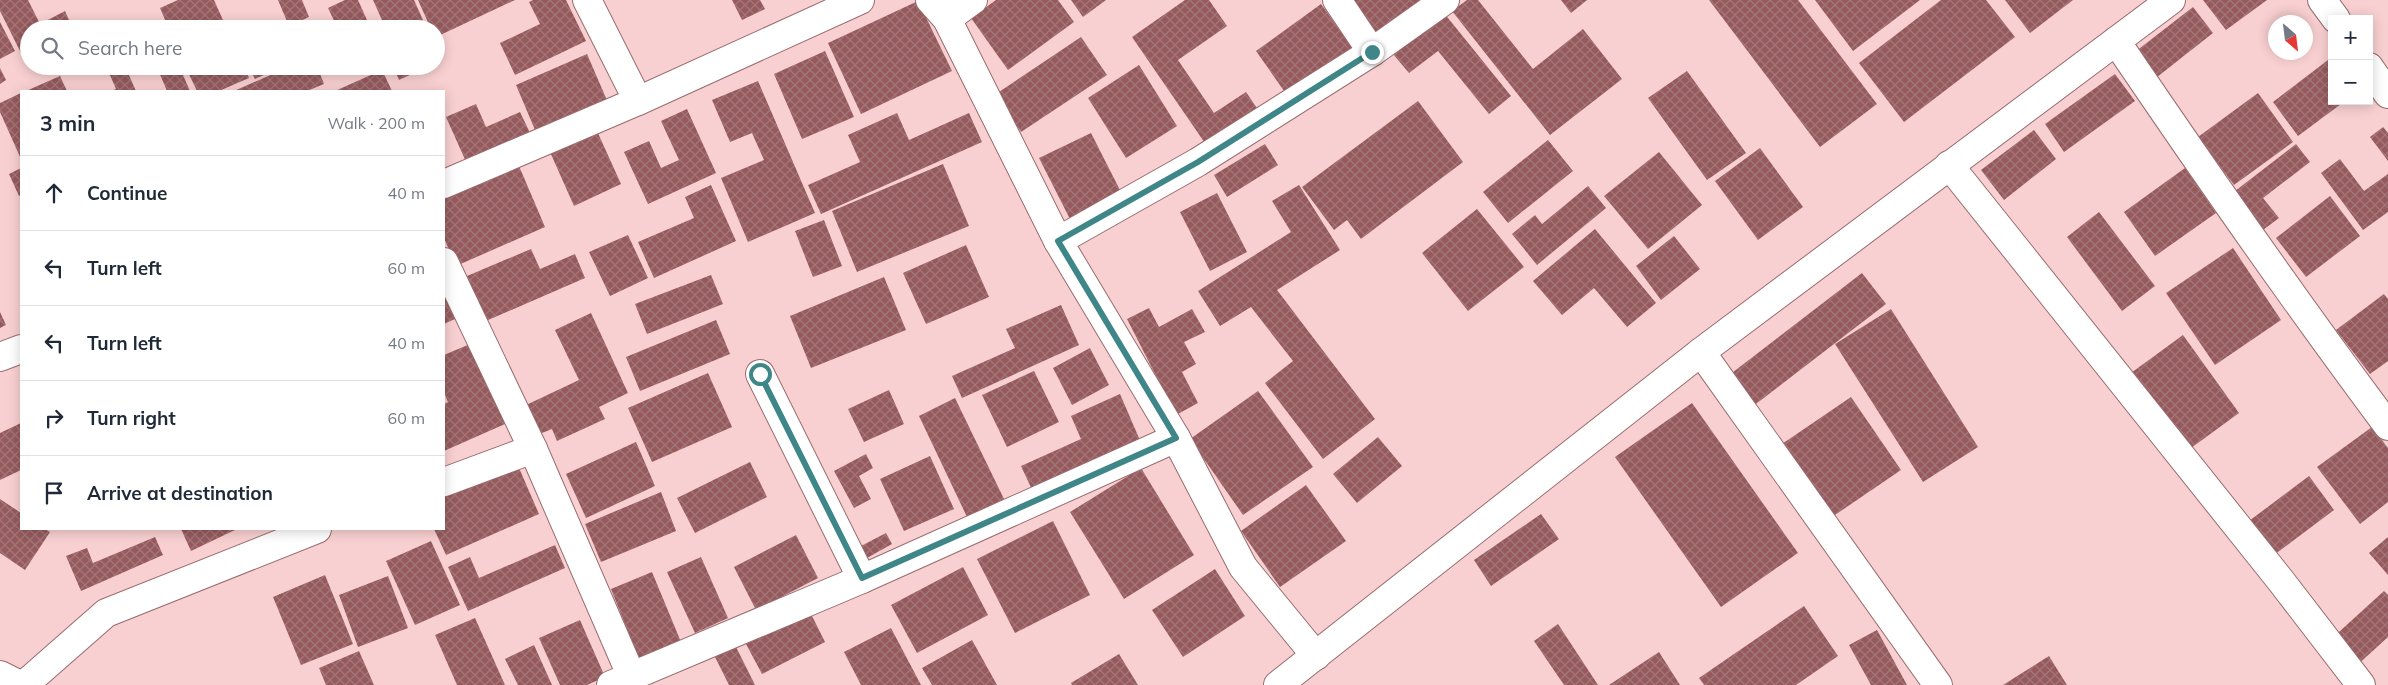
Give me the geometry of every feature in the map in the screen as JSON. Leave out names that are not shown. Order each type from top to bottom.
[{"type":"street","points":[[587,0],[638,101]]},
{"type":"street","points":[[445,184],[638,101],[860,0]]},
{"type":"street","points":[[973,0],[939,9],[1058,241],[1176,438],[1243,567],[1316,656]]},
{"type":"street","points":[[1336,0],[1372,52]]},
{"type":"street","points":[[1058,241],[1198,162],[1372,52],[1445,0]]},
{"type":"street","points":[[1278,685],[1702,352],[2171,0]]},
{"type":"street","points":[[2322,0],[2333,15]]},
{"type":"street","points":[[2116,41],[2241,224],[2388,426]]},
{"type":"street","points":[[2373,73],[2388,94]]},
{"type":"street","points":[[1949,165],[2275,574],[2360,685]]},
{"type":"street","points":[[445,264],[533,449],[621,680],[862,578],[1176,438]]},
{"type":"street","points":[[0,358],[20,349]]},
{"type":"street","points":[[1702,352],[1938,685]]},
{"type":"street","points":[[760,374],[862,578]]},
{"type":"street","points":[[445,482],[533,449]]},
{"type":"street","points":[[24,685],[106,613],[314,530]]},
{"type":"street","points":[[0,676],[20,685]]},
{"type":"building","points":[[0,0],[28,0],[38,20],[20,20],[20,51],[0,11]]},
{"type":"building","points":[[178,0],[214,0],[223,20],[165,20],[160,8]]},
{"type":"building","points":[[278,0],[302,0],[309,17],[302,20],[286,20]]},
{"type":"building","points":[[345,0],[358,0],[367,20],[334,20],[328,8]]},
{"type":"building","points":[[373,0],[414,0],[423,20],[382,20]]},
{"type":"building","points":[[418,0],[515,0],[445,33],[445,20],[427,20]]},
{"type":"building","points":[[533,0],[566,0],[586,41],[515,75],[500,43],[540,24],[529,2]]},
{"type":"building","points":[[732,0],[760,0],[765,9],[742,20]]},
{"type":"building","points":[[996,0],[1058,0],[1074,22],[1008,70],[971,18]]},
{"type":"building","points":[[1071,0],[1106,0],[1083,17]]},
{"type":"building","points":[[1185,0],[1209,0],[1227,26],[1178,60],[1214,113],[1246,92],[1261,114],[1209,149],[1132,37]]},
{"type":"building","points":[[1345,0],[1431,0],[1373,40]]},
{"type":"building","points":[[1467,0],[1478,0],[1533,69],[1583,29],[1622,79],[1550,135],[1452,11]]},
{"type":"building","points":[[1561,0],[1587,0],[1571,13]]},
{"type":"building","points":[[1709,0],[1798,0],[1877,104],[1820,147]]},
{"type":"building","points":[[1815,0],[1920,0],[1853,51]]},
{"type":"building","points":[[1941,0],[1986,0],[2015,37],[1904,122],[1859,63]]},
{"type":"building","points":[[2005,0],[2073,0],[2030,33]]},
{"type":"building","points":[[2203,0],[2267,0],[2226,30]]},
{"type":"building","points":[[918,1],[952,71],[861,114],[828,43]]},
{"type":"building","points":[[1321,4],[1355,52],[1289,98],[1256,51]]},
{"type":"building","points":[[2193,7],[2213,33],[2152,81],[2131,55]]},
{"type":"building","points":[[65,11],[69,20],[48,20]]},
{"type":"building","points":[[1444,13],[1511,96],[1489,114],[1438,51],[1409,73],[1393,54]]},
{"type":"building","points":[[0,22],[15,51],[0,59]]},
{"type":"building","points":[[1081,37],[1107,75],[1021,132],[996,94]]},
{"type":"building","points":[[825,51],[854,117],[802,139],[774,74]]},
{"type":"building","points":[[587,54],[609,105],[538,137],[516,85]]},
{"type":"building","points":[[2328,60],[2328,105],[2340,105],[2298,136],[2273,102]]},
{"type":"building","points":[[1139,65],[1177,126],[1126,158],[1088,98]]},
{"type":"building","points":[[0,68],[6,80],[0,84]]},
{"type":"building","points":[[1687,71],[1746,153],[1707,180],[1648,98]]},
{"type":"building","points":[[2115,74],[2135,101],[2064,152],[2045,124]]},
{"type":"building","points":[[110,75],[129,75],[136,90],[114,90],[116,89]]},
{"type":"building","points":[[160,75],[183,75],[190,90],[167,90]]},
{"type":"building","points":[[189,75],[248,75],[249,78],[221,90],[197,90]]},
{"type":"building","points":[[253,75],[264,75],[255,79]]},
{"type":"building","points":[[270,75],[320,75],[324,84],[309,90],[236,90]]},
{"type":"building","points":[[371,75],[384,75],[392,90],[337,90]]},
{"type":"building","points":[[397,75],[410,75],[399,80]]},
{"type":"building","points":[[60,76],[67,90],[28,90]]},
{"type":"building","points":[[758,81],[815,213],[748,242],[721,178],[764,160],[752,133],[730,142],[712,100]]},
{"type":"building","points":[[20,93],[20,157],[0,112],[0,103]]},
{"type":"building","points":[[2258,93],[2293,142],[2234,185],[2198,137]]},
{"type":"building","points":[[1418,101],[1463,162],[1361,239],[1347,220],[1334,230],[1302,187]]},
{"type":"building","points":[[476,104],[486,127],[520,112],[531,135],[467,164],[446,117]]},
{"type":"building","points":[[687,109],[716,173],[648,204],[624,152],[649,141],[661,168],[679,160],[661,121]]},
{"type":"building","points":[[897,113],[909,140],[969,113],[982,142],[821,214],[808,185],[860,162],[848,135]]},
{"type":"building","points":[[2383,127],[2388,133],[2388,161],[2370,137]]},
{"type":"building","points":[[2034,130],[2056,159],[2004,200],[1981,170]]},
{"type":"building","points":[[597,131],[621,184],[574,206],[550,152]]},
{"type":"building","points":[[1091,133],[1124,198],[1072,223],[1039,158]]},
{"type":"building","points":[[1548,140],[1573,171],[1508,223],[1483,192]]},
{"type":"building","points":[[1265,144],[1278,165],[1227,197],[1214,175]]},
{"type":"building","points":[[2296,144],[2310,162],[2263,198],[2279,218],[2255,236],[2226,198]]},
{"type":"building","points":[[1760,148],[1803,207],[1758,240],[1715,181]]},
{"type":"building","points":[[1659,152],[1702,205],[1648,249],[1604,196]]},
{"type":"building","points":[[2340,159],[2364,191],[2388,174],[2388,212],[2363,230],[2321,173]]},
{"type":"building","points":[[943,164],[969,226],[857,272],[832,211]]},
{"type":"building","points":[[519,166],[545,227],[456,266],[445,240],[445,199]]},
{"type":"building","points":[[20,168],[19,196],[9,174]]},
{"type":"building","points":[[2185,168],[2216,213],[2155,256],[2124,212]]},
{"type":"building","points":[[711,185],[736,241],[654,278],[638,242],[694,218],[685,197]]},
{"type":"building","points":[[1299,185],[1340,250],[1277,290],[1375,419],[1323,459],[1265,383],[1293,361],[1251,307],[1220,326],[1198,291],[1291,232],[1272,201]]},
{"type":"building","points":[[1588,186],[1606,208],[1537,265],[1512,234],[1535,215],[1542,224]]},
{"type":"building","points":[[1217,193],[1247,252],[1210,271],[1180,212]]},
{"type":"building","points":[[2330,196],[2360,236],[2306,277],[2276,238]]},
{"type":"building","points":[[1477,209],[1524,267],[1468,311],[1422,253]]},
{"type":"building","points":[[2099,212],[2155,286],[2122,311],[2067,237]]},
{"type":"building","points":[[824,220],[842,266],[813,277],[795,231]]},
{"type":"building","points":[[1595,229],[1656,303],[1627,327],[1594,288],[1562,315],[1533,281]]},
{"type":"building","points":[[628,235],[648,278],[610,296],[589,252]]},
{"type":"building","points":[[1674,236],[1700,269],[1661,300],[1636,266]]},
{"type":"building","points":[[966,245],[989,297],[926,324],[903,273]]},
{"type":"building","points":[[2233,248],[2281,320],[2215,365],[2166,293]]},
{"type":"building","points":[[531,249],[540,269],[575,254],[585,278],[479,324],[460,279]]},
{"type":"building","points":[[1862,273],[1886,304],[1752,407],[1728,376]]},
{"type":"building","points":[[711,275],[723,304],[647,334],[635,304]]},
{"type":"building","points":[[884,277],[906,330],[811,368],[790,316]]},
{"type":"building","points":[[2384,294],[2388,299],[2388,361],[2370,374],[2336,330]]},
{"type":"building","points":[[445,297],[455,319],[445,324]]},
{"type":"building","points":[[1061,305],[1079,345],[962,398],[952,376],[1015,348],[1006,329]]},
{"type":"building","points":[[1149,308],[1159,327],[1192,309],[1205,332],[1184,342],[1196,364],[1182,372],[1198,403],[1176,415],[1127,319]]},
{"type":"building","points":[[1891,309],[1978,447],[1923,482],[1835,344]]},
{"type":"building","points":[[0,312],[6,325],[0,328]]},
{"type":"building","points":[[591,313],[628,393],[599,407],[605,419],[557,441],[552,429],[537,435],[524,406],[579,380],[555,330]]},
{"type":"building","points":[[716,320],[730,354],[640,391],[626,357]]},
{"type":"building","points":[[2183,335],[2239,413],[2187,451],[2131,373]]},
{"type":"building","points":[[470,344],[505,424],[445,451],[445,404],[448,402],[445,395],[445,355]]},
{"type":"building","points":[[1090,348],[1109,385],[1072,405],[1053,368]]},
{"type":"building","points":[[1034,371],[1059,422],[1007,447],[982,395]]},
{"type":"building","points":[[708,373],[732,427],[652,462],[628,408]]},
{"type":"building","points":[[889,390],[904,424],[864,442],[848,409]]},
{"type":"building","points":[[1258,391],[1313,467],[1243,515],[1190,439]]},
{"type":"building","points":[[1120,394],[1142,445],[1034,494],[1021,466],[1081,439],[1071,416]]},
{"type":"building","points":[[1851,397],[1901,470],[1832,517],[1782,444]]},
{"type":"building","points":[[955,398],[1004,499],[967,517],[919,416]]},
{"type":"building","points":[[1692,403],[1798,553],[1721,607],[1615,457]]},
{"type":"building","points":[[20,423],[20,470],[0,480],[0,433]]},
{"type":"building","points":[[2372,427],[2388,448],[2388,502],[2360,524],[2317,467]]},
{"type":"building","points":[[1378,437],[1402,466],[1357,503],[1333,474]]},
{"type":"building","points":[[636,442],[655,486],[586,518],[566,474]]},
{"type":"building","points":[[866,454],[873,468],[859,476],[871,499],[854,508],[834,471]]},
{"type":"building","points":[[930,456],[954,509],[904,531],[880,479]]},
{"type":"building","points":[[516,461],[539,514],[446,555],[434,530],[445,530],[445,493]]},
{"type":"building","points":[[750,462],[767,497],[695,533],[677,498]]},
{"type":"building","points":[[1141,468],[1194,555],[1124,599],[1070,512]]},
{"type":"building","points":[[2309,476],[2334,510],[2274,555],[2249,521]]},
{"type":"building","points":[[1306,485],[1346,541],[1280,587],[1241,531]]},
{"type":"building","points":[[661,492],[676,531],[601,562],[585,524]]},
{"type":"building","points":[[0,499],[20,512],[20,530],[47,530],[50,532],[25,570],[0,553]]},
{"type":"building","points":[[1541,514],[1559,539],[1491,586],[1474,560]]},
{"type":"building","points":[[1053,521],[1090,595],[1015,633],[977,559]]},
{"type":"building","points":[[181,530],[235,530],[191,551]]},
{"type":"building","points":[[886,533],[892,544],[867,558],[861,546]]},
{"type":"building","points":[[796,535],[818,578],[756,610],[734,567]]},
{"type":"building","points":[[155,537],[163,555],[81,591],[66,556],[87,548],[93,563]]},
{"type":"building","points":[[2388,537],[2388,575],[2369,553]]},
{"type":"building","points":[[431,541],[460,605],[415,625],[386,561]]},
{"type":"building","points":[[555,545],[565,568],[468,611],[448,567],[470,557],[479,578]]},
{"type":"building","points":[[701,557],[728,618],[695,633],[667,572]]},
{"type":"building","points":[[963,567],[988,615],[917,653],[891,605]]},
{"type":"building","points":[[1215,569],[1245,616],[1183,657],[1152,610]]},
{"type":"building","points":[[652,572],[681,642],[639,659],[611,589]]},
{"type":"building","points":[[325,575],[353,644],[301,665],[273,597]]},
{"type":"building","points":[[388,576],[408,628],[358,647],[339,595]]},
{"type":"building","points":[[2384,591],[2388,595],[2388,637],[2354,668],[2329,641]]},
{"type":"building","points":[[1804,606],[1838,656],[1796,685],[1704,685],[1699,678]]},
{"type":"building","points":[[810,612],[825,642],[762,674],[746,644]]},
{"type":"building","points":[[475,618],[505,685],[457,685],[435,635]]},
{"type":"building","points":[[580,620],[605,677],[587,685],[560,685],[539,638]]},
{"type":"building","points":[[1558,624],[1598,685],[1564,685],[1534,641]]},
{"type":"building","points":[[891,628],[921,685],[861,685],[844,652]]},
{"type":"building","points":[[1877,630],[1907,685],[1871,685],[1849,645]]},
{"type":"building","points":[[972,640],[997,685],[932,685],[922,668]]},
{"type":"building","points":[[534,645],[552,685],[518,685],[505,659]]},
{"type":"building","points":[[735,645],[755,685],[729,685],[714,655]]},
{"type":"building","points":[[359,651],[374,685],[326,685],[319,668]]},
{"type":"building","points":[[1659,652],[1680,685],[1609,685]]},
{"type":"building","points":[[1119,654],[1138,685],[1072,685],[1071,683]]},
{"type":"building","points":[[2049,656],[2067,685],[2003,685]]},
{"type":"route","points":[[760,374],[862,578],[1176,438],[1058,241],[1198,162],[1372,52]]}]
